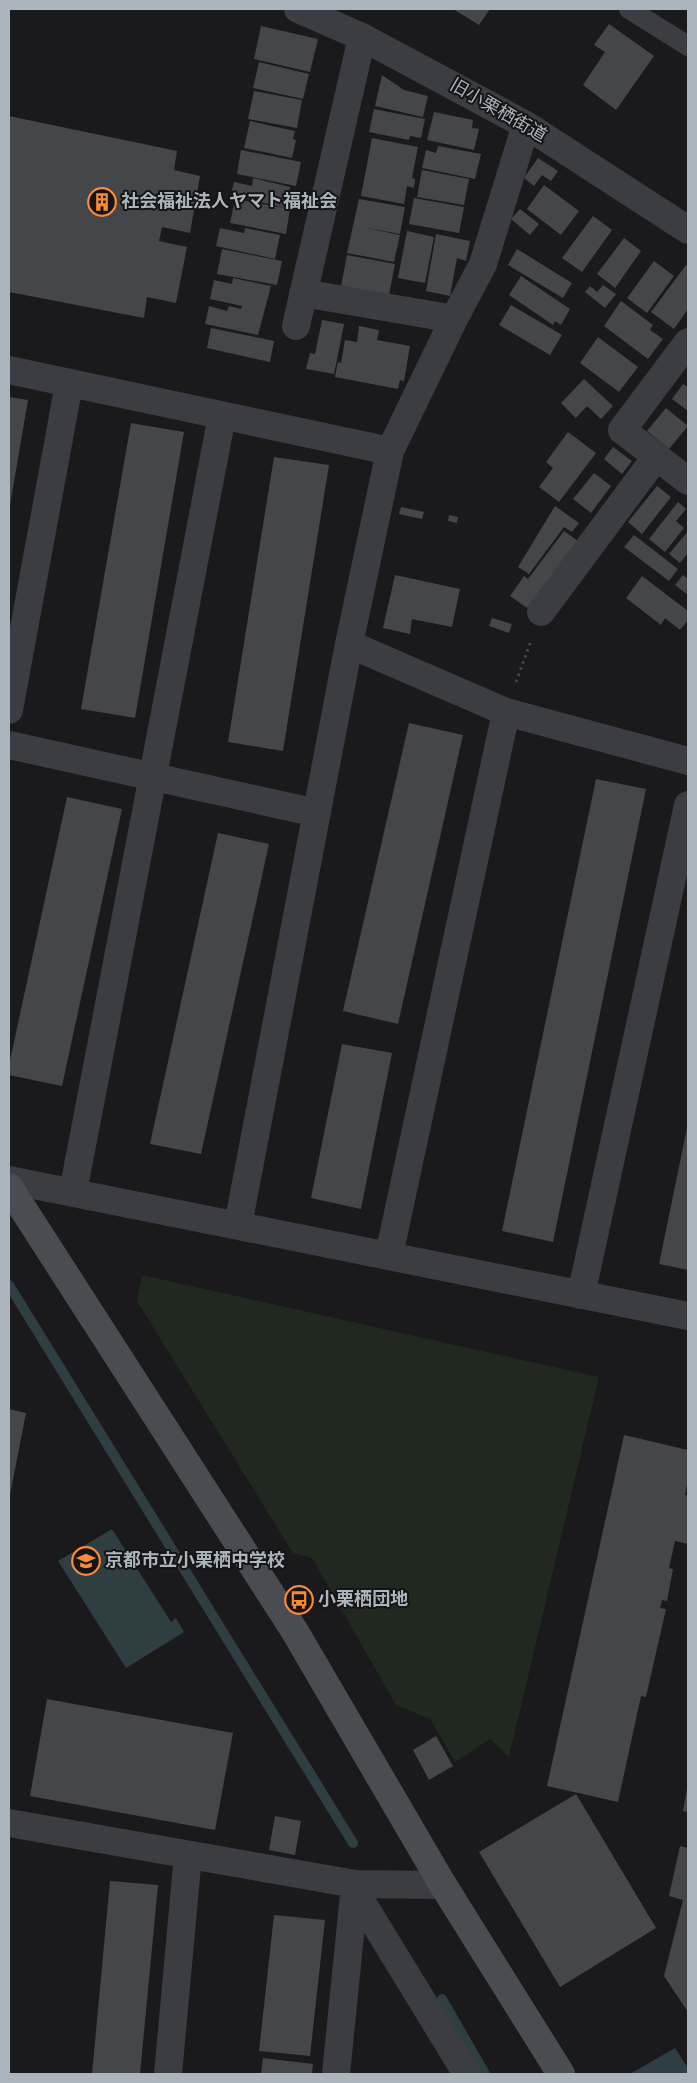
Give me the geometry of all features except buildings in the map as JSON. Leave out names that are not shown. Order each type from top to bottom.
[{"type":"street","name":"旧小栗栖街道","points":[[298,9],[362,37],[526,125],[688,230]]},
{"type":"street","points":[[296,326],[362,37]]},
{"type":"street","points":[[238,1225],[349,644],[390,451],[483,264],[526,125]]},
{"type":"street","points":[[303,293],[454,319]]},
{"type":"street","points":[[688,342],[622,430],[688,481]]},
{"type":"street","points":[[9,370],[390,451]]},
{"type":"street","points":[[9,710],[69,384]]},
{"type":"street","points":[[73,1192],[222,416]]},
{"type":"street","points":[[541,612],[656,457]]},
{"type":"street","points":[[349,644],[506,712],[688,760]]},
{"type":"street","points":[[389,1255],[506,712]]},
{"type":"street","points":[[9,745],[317,814]]},
{"type":"street","points":[[582,1295],[688,805]]},
{"type":"street","points":[[9,1180],[688,1316]]},
{"type":"street","points":[[9,1187],[294,1630],[443,1886],[561,2074]]},
{"type":"street","points":[[9,1823],[188,1854],[355,1887],[443,1886]]},
{"type":"street","points":[[168,2074],[188,1854]]},
{"type":"street","points":[[336,2074],[355,1887]]},
{"type":"street","points":[[355,1887],[467,2074]]},
{"type":"lane","points":[[629,9],[688,46]]},
{"type":"path","points":[[506,712],[541,612]]},
{"type":"shaded area","points":[[142,1275],[599,1377],[509,1757],[490,1739],[455,1762],[430,1719],[396,1705],[312,1558],[293,1553],[137,1301]]},
{"type":"shaded area","points":[[112,1529],[171,1622],[176,1618],[184,1632],[126,1668],[58,1561]]},
{"type":"shaded area","points":[[675,2048],[688,2068],[688,2074],[630,2074]]},
{"type":"waterway","points":[[9,1285],[353,1843]]},
{"type":"waterway","points":[[442,1999],[485,2074]]},
{"type":"place","name":"社会福祉法人ヤマト福祉会","points":[[102,202]]},
{"type":"place","name":"京都市立小栗栖中学校","points":[[86,1561]]},
{"type":"place","name":"小栗栖団地","points":[[299,1600]]}]
